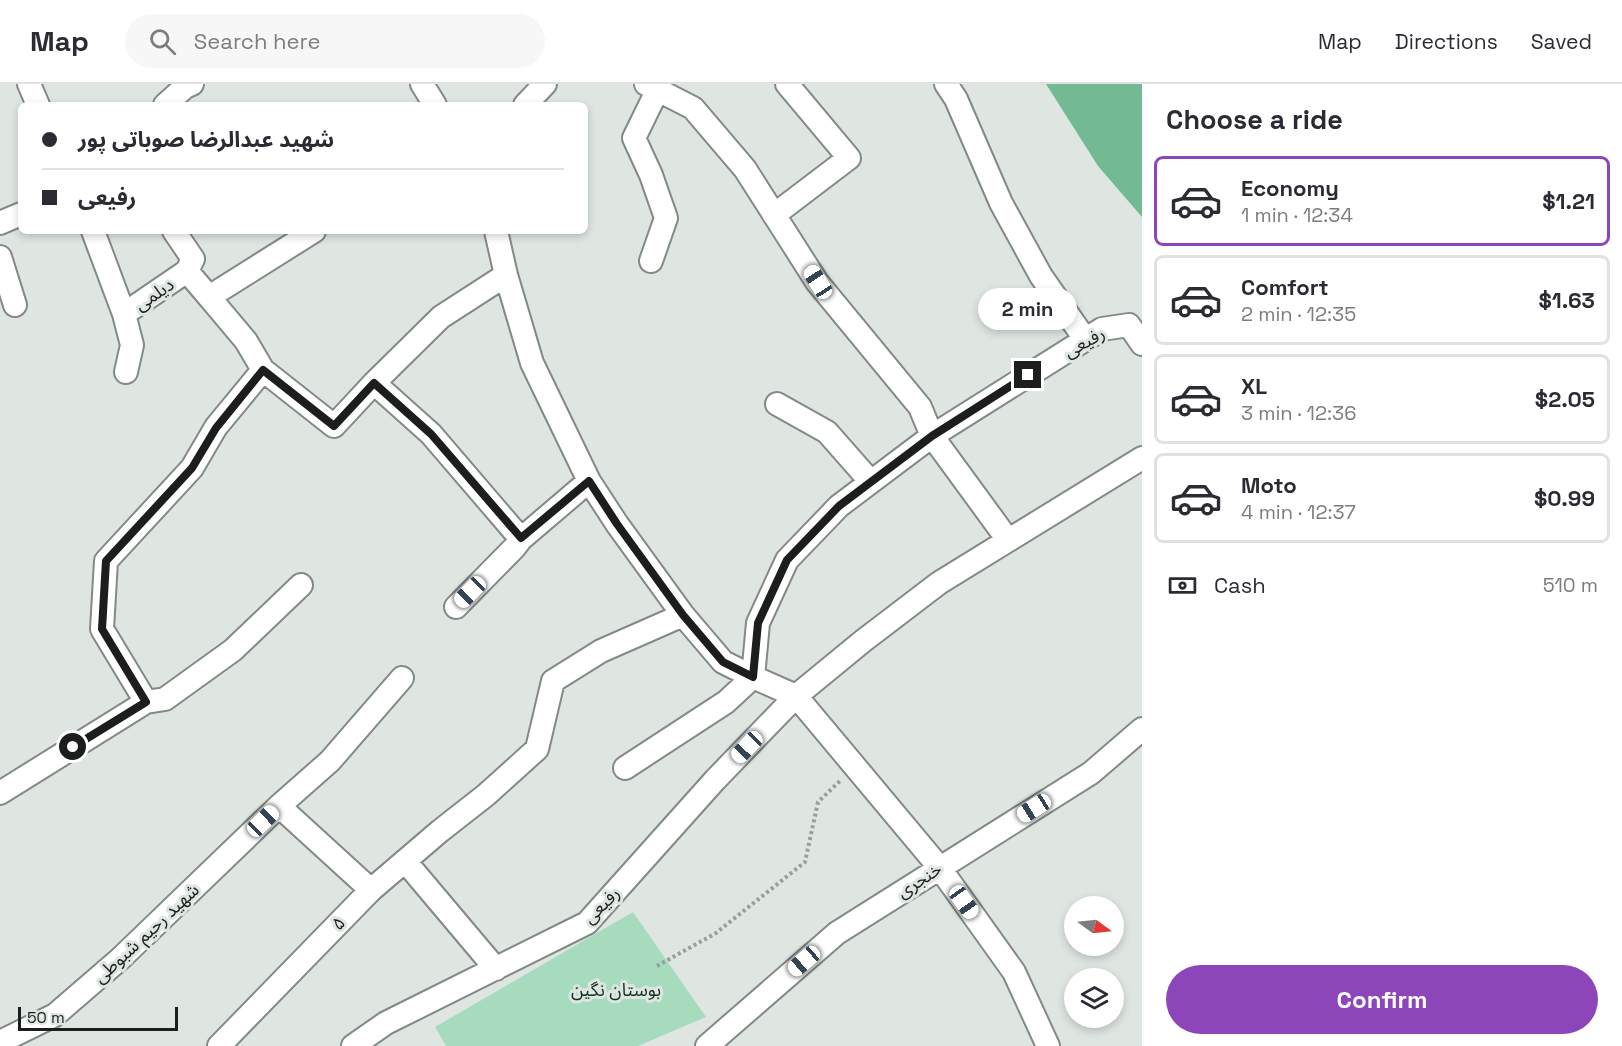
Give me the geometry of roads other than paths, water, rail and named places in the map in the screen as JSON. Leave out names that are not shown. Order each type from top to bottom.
[{"type":"street","points":[[29,84],[37,102]]},
{"type":"street","points":[[168,102],[185,87],[192,84]]},
{"type":"street","points":[[422,84],[433,102]]},
{"type":"street","points":[[528,102],[545,84]]},
{"type":"street","points":[[774,215],[849,158],[786,84]]},
{"type":"street","points":[[946,84],[956,99],[1001,203],[1041,276],[1085,339]]},
{"type":"street","points":[[651,261],[666,218],[651,175],[634,138],[651,88],[693,108],[745,169],[818,282],[920,407],[932,436],[1008,540]]},
{"type":"street","points":[[0,223],[18,215]]},
{"type":"street","name":"دیلمی","points":[[94,234],[124,314],[187,271],[246,341],[263,370]]},
{"type":"street","points":[[176,234],[193,259],[187,271]]},
{"type":"street","points":[[209,297],[309,234]]},
{"type":"street","points":[[497,234],[506,275],[532,363],[589,481],[617,524],[683,615],[723,662],[796,696],[939,867],[1014,972],[1048,1046]]},
{"type":"street","points":[[0,257],[15,304]]},
{"type":"street","points":[[146,702],[102,629],[106,561],[192,468],[216,428],[263,370],[334,426],[441,317],[506,275]]},
{"type":"street","points":[[124,314],[132,345],[126,372]]},
{"type":"street","name":"رفیعی","points":[[753,677],[758,623],[787,560],[839,506],[932,436],[1102,328],[1129,325],[1142,344]]},
{"type":"street","points":[[374,383],[431,434],[521,538]]},
{"type":"street","points":[[777,404],[827,432],[872,482]]},
{"type":"street","name":"رفیعی","points":[[353,1046],[386,1023],[587,923],[715,780],[796,696],[939,583],[1142,458]]},
{"type":"street","points":[[456,607],[521,538],[589,481]]},
{"type":"street","points":[[0,793],[146,702],[165,699],[233,650],[301,585]]},
{"type":"street","name":"۵","points":[[219,1046],[371,890],[486,795],[537,749],[553,681],[601,651],[683,615]]},
{"type":"street","points":[[625,768],[726,702],[753,677]]},
{"type":"street","name":"شهید رحیم شبوطی","points":[[2,1040],[55,1015],[121,958],[279,806],[330,761],[402,678]]},
{"type":"street","name":"خنجری","points":[[707,1046],[837,933],[1091,773],[1142,729]]},
{"type":"street","points":[[279,806],[371,890]]},
{"type":"street","points":[[405,861],[496,969]]},
{"type":"park label","name":"بوستان نگین","points":[[616,989]]}]
